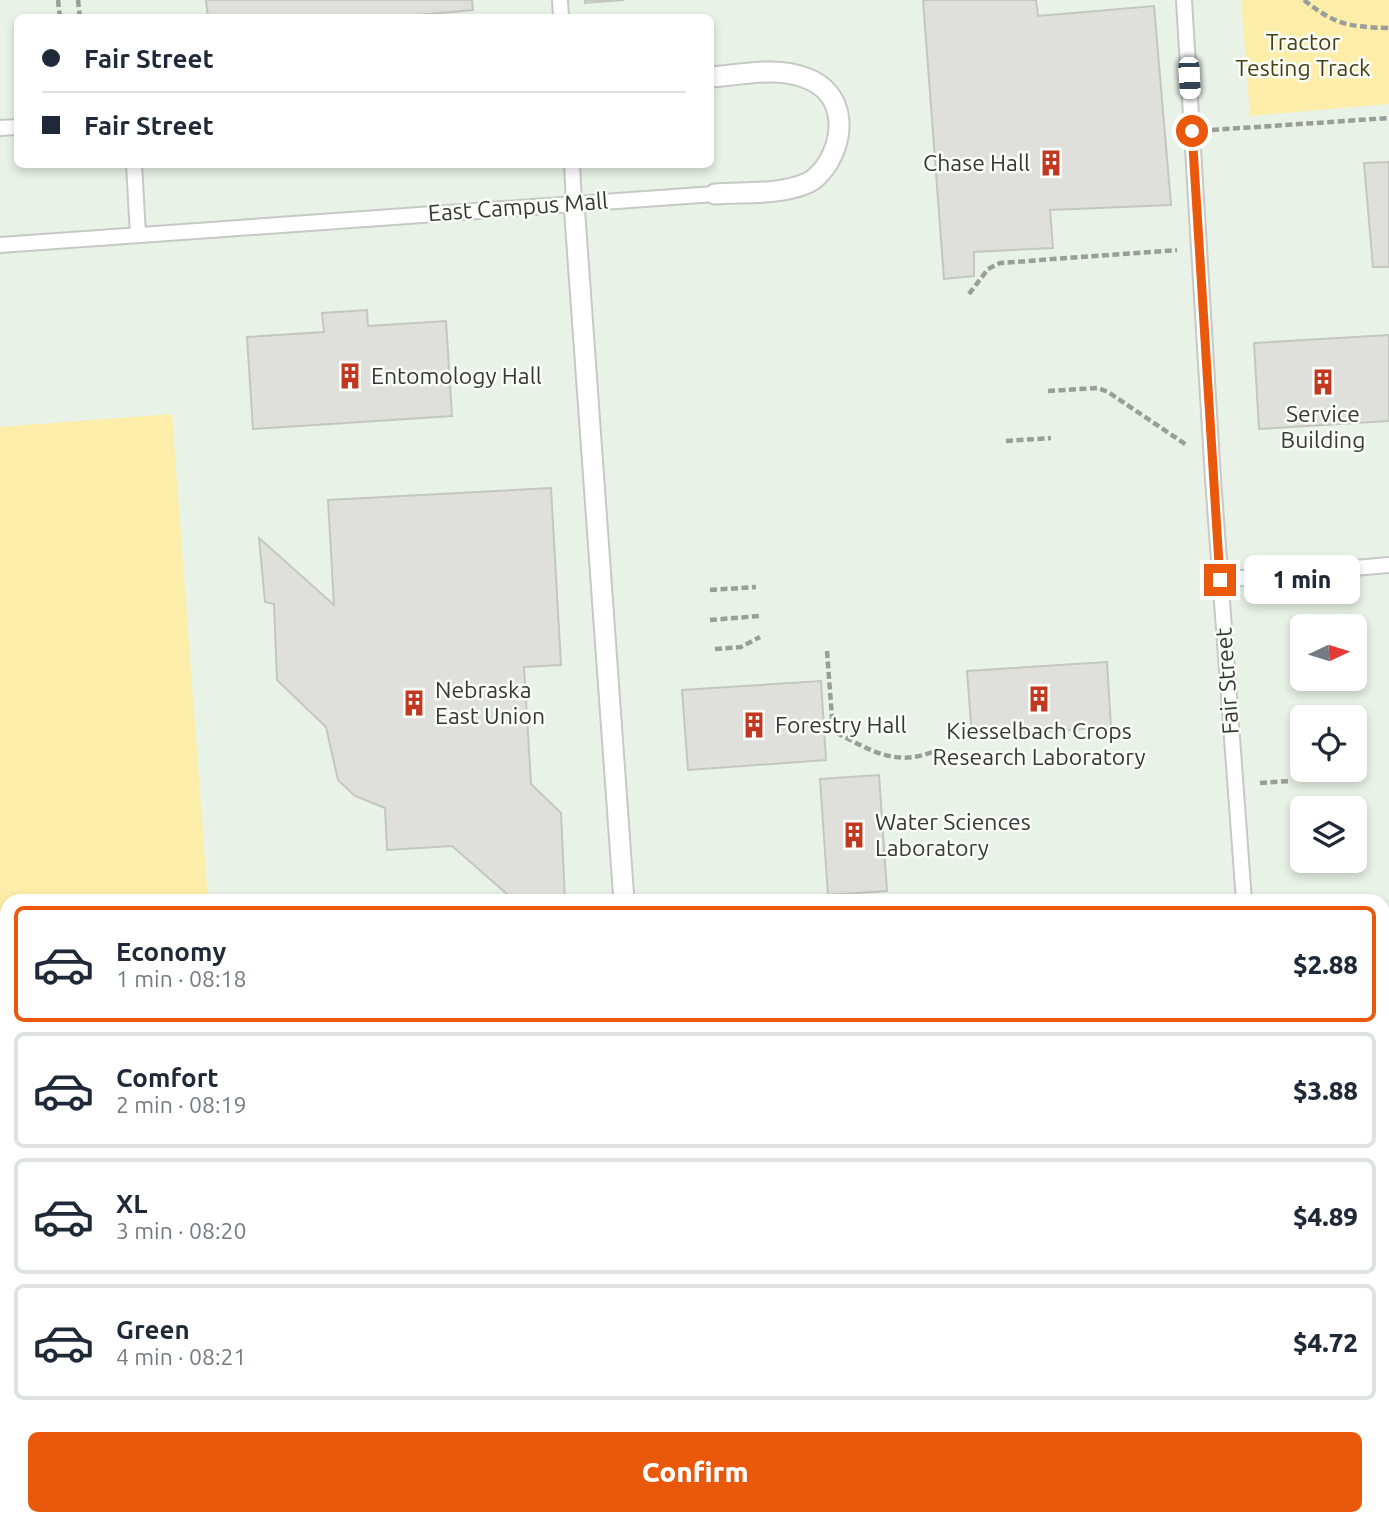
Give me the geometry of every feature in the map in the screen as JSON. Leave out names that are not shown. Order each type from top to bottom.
[{"type":"street","name":"East Campus Mall","points":[[714,77],[780,72],[809,79],[827,92],[837,109],[841,127],[836,150],[824,170],[808,183],[786,189],[715,194]]},
{"type":"street","points":[[574,203],[623,894]]},
{"type":"lane","name":"Fair Street","points":[[1184,0],[1220,580],[1243,894]]},
{"type":"lane","points":[[134,168],[138,235]]},
{"type":"lane","points":[[572,168],[574,203]]},
{"type":"lane","name":"East Campus Mall","points":[[0,245],[715,194]]},
{"type":"lane","points":[[1220,580],[1389,565]]},
{"type":"path","points":[[1304,0],[1325,18],[1359,27],[1389,29]]},
{"type":"path","points":[[1204,131],[1389,118]]},
{"type":"path","points":[[969,294],[988,269],[1000,263],[1182,250]]},
{"type":"path","points":[[1048,391],[1098,388],[1108,392],[1195,450]]},
{"type":"path","points":[[1006,441],[1051,438]]},
{"type":"path","points":[[710,590],[756,587]]},
{"type":"path","points":[[710,620],[759,616]]},
{"type":"path","points":[[715,649],[741,648],[760,637]]},
{"type":"path","points":[[827,651],[833,731],[892,758],[908,758],[935,751]]},
{"type":"path","points":[[1260,783],[1290,781]]},
{"type":"shaded area","points":[[0,0],[1389,0],[1389,894],[0,894]]},
{"type":"green space","name":"Tractor Testing Track","points":[[1241,0],[1389,0],[1389,104],[1250,116]]},
{"type":"green space","points":[[172,414],[207,894],[0,894],[0,427]]},
{"type":"building","points":[[206,0],[472,0],[473,10],[428,14],[208,14]]},
{"type":"building","points":[[585,0],[624,0],[585,3]]},
{"type":"building","name":"Chase Hall","points":[[923,0],[1036,0],[1038,16],[1154,6],[1171,205],[1050,210],[1053,248],[974,252],[974,276],[944,279]]},
{"type":"building","points":[[1389,162],[1389,267],[1373,267],[1364,163]]},
{"type":"building","name":"Entomology Hall","points":[[367,310],[368,326],[446,321],[452,416],[253,429],[247,337],[324,332],[322,313]]},
{"type":"building","name":"Service Building","points":[[1389,335],[1389,421],[1259,429],[1254,343]]},
{"type":"building","name":"Nebraska East Union","points":[[551,488],[561,665],[524,667],[531,784],[561,813],[565,894],[507,894],[452,846],[387,850],[385,808],[355,796],[338,780],[326,727],[277,680],[274,604],[265,602],[259,538],[334,605],[328,500]]},
{"type":"building","name":"Kiesselbach Crops Research Laboratory","points":[[1107,662],[1111,727],[972,737],[967,671]]},
{"type":"building","name":"Forestry Hall","points":[[821,681],[826,760],[688,770],[682,690]]},
{"type":"building","name":"Water Sciences Laboratory","points":[[879,775],[887,891],[828,894],[820,779]]},
{"type":"place","name":"Chase Hall","points":[[1051,163]]},
{"type":"place","name":"Entomology Hall","points":[[350,376]]},
{"type":"place","name":"Service Building","points":[[1323,382]]},
{"type":"place","name":"Kiesselbach Crops Research Laboratory","points":[[1039,699]]},
{"type":"place","name":"Nebraska East Union","points":[[414,703]]},
{"type":"place","name":"Forestry Hall","points":[[754,725]]},
{"type":"place","name":"Water Sciences Laboratory","points":[[854,835]]},
{"type":"route","points":[[1192,131],[1220,580]]}]
